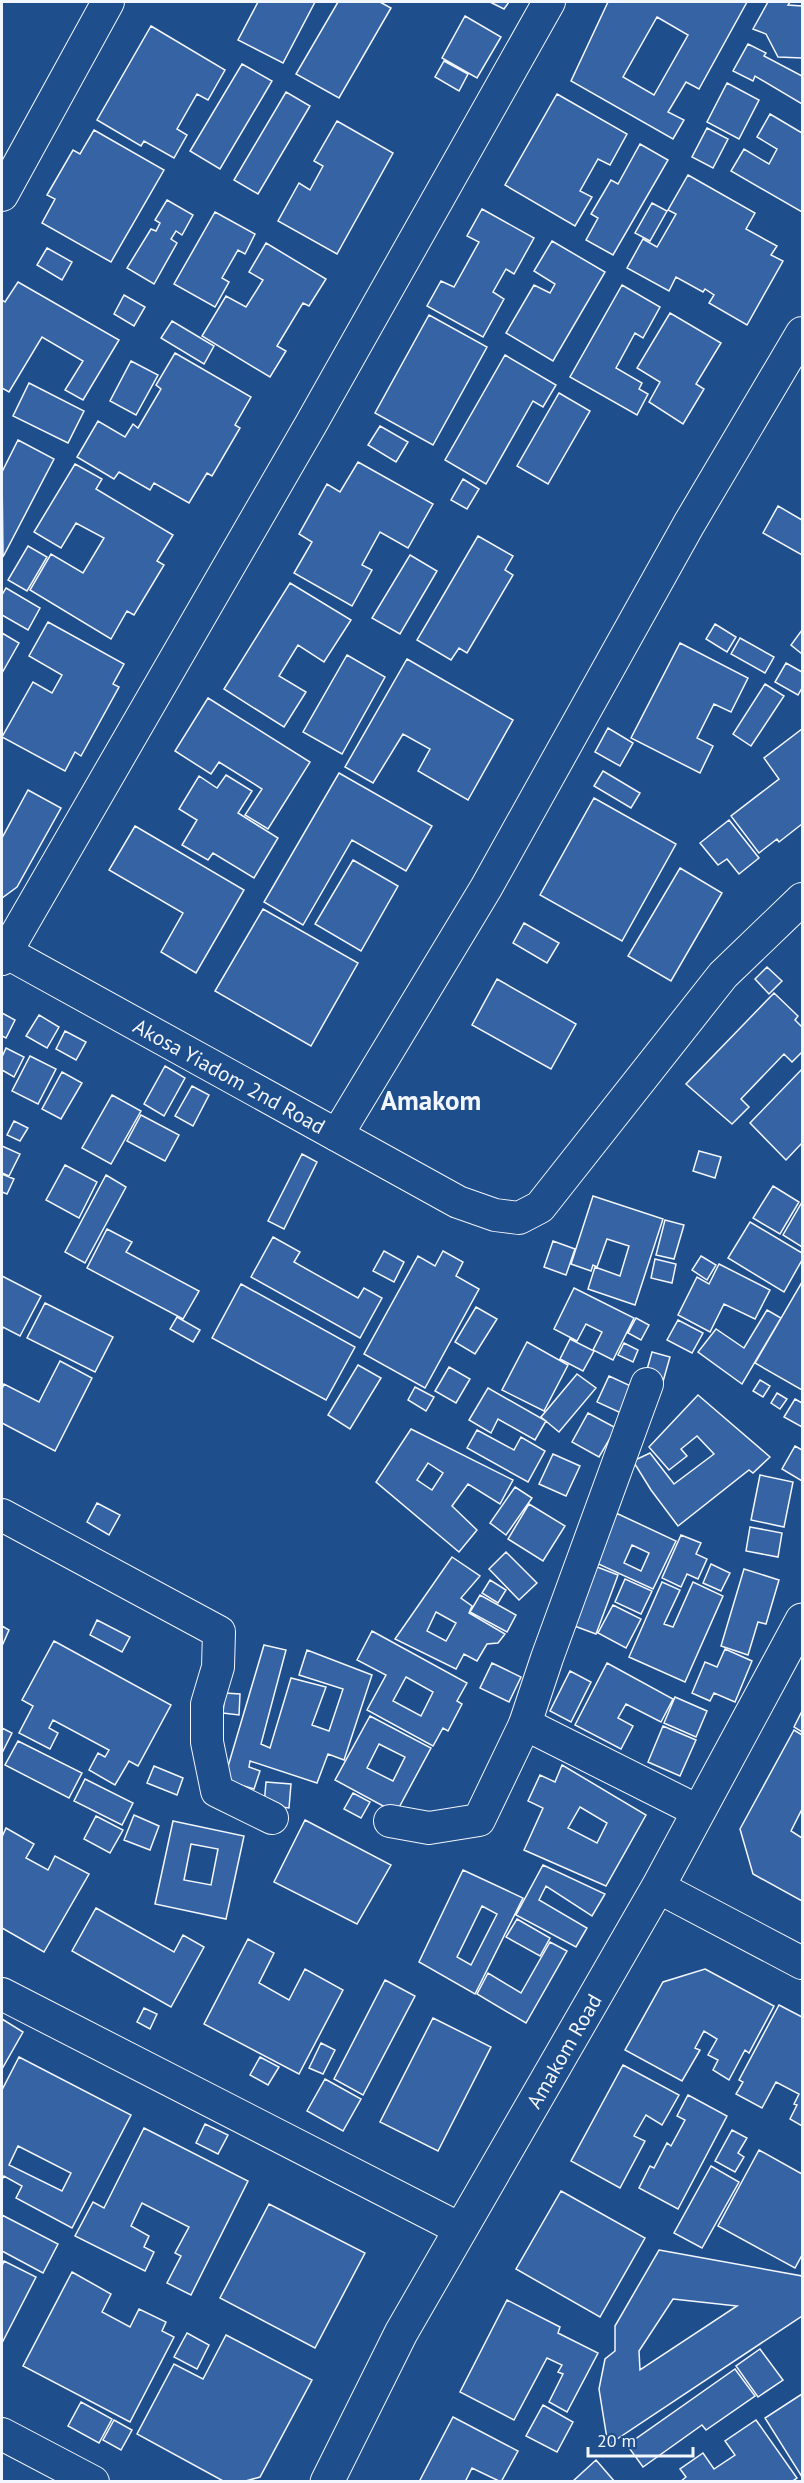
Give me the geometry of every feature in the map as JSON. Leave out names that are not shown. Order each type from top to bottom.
[{"type":"street","points":[[2,195],[108,2]]},
{"type":"street","points":[[3,954],[311,424],[549,2]]},
{"type":"street","points":[[337,1135],[486,888],[689,524],[802,333]]},
{"type":"street","name":"Akosa Yiadom 2nd Road","points":[[3,954],[458,1202],[495,1215],[519,1218],[540,1207],[723,975],[802,899]]},
{"type":"street","points":[[390,1821],[429,1828],[479,1820],[525,1724],[546,1658],[647,1384]]},
{"type":"street","points":[[2,1515],[219,1632],[218,1667],[207,1704],[207,1742],[218,1791],[272,1818]]},
{"type":"street","name":"Amakom Road","points":[[327,2481],[401,2333],[658,1887],[802,1620]]},
{"type":"street","points":[[525,1724],[698,1811]]},
{"type":"street","points":[[658,1887],[802,1963]]},
{"type":"street","points":[[2,1994],[460,2229]]},
{"type":"street","points":[[2,2434],[93,2481]]},
{"type":"building","points":[[258,2],[315,2],[283,63],[238,40]]},
{"type":"building","points":[[338,2],[380,2],[391,8],[339,98],[296,74]]},
{"type":"building","points":[[490,2],[509,2],[504,9]]},
{"type":"building","points":[[608,2],[747,2],[699,89],[686,82],[668,112],[684,120],[673,139],[571,81]],"holes":[[[657,17],[688,35],[654,95],[623,77]]]},
{"type":"building","points":[[768,2],[790,2],[788,5],[802,6],[802,58],[778,57],[766,34],[753,29]]},
{"type":"building","points":[[465,16],[501,37],[477,78],[442,58]]},
{"type":"building","points":[[151,26],[225,70],[208,100],[197,94],[177,129],[187,135],[174,158],[144,141],[141,146],[97,120]]},
{"type":"building","points":[[748,44],[766,53],[764,56],[802,76],[802,104],[755,76],[753,81],[733,71]]},
{"type":"building","points":[[444,61],[468,74],[459,91],[435,77]]},
{"type":"building","points":[[242,64],[272,81],[220,169],[190,151]]},
{"type":"building","points":[[727,83],[759,100],[739,139],[707,122]]},
{"type":"building","points":[[286,92],[310,106],[258,194],[234,180]]},
{"type":"building","points":[[557,94],[627,134],[610,165],[598,159],[580,191],[592,197],[575,226],[505,185]]},
{"type":"building","points":[[770,114],[802,133],[802,212],[731,171],[744,149],[769,164],[777,149],[757,137]]},
{"type":"building","points":[[337,121],[393,153],[337,254],[278,221],[299,183],[310,190],[323,166],[314,161]]},
{"type":"building","points":[[707,128],[728,139],[713,168],[692,157]]},
{"type":"building","points":[[94,130],[164,170],[111,262],[42,223],[55,199],[47,195],[73,150],[80,154]]},
{"type":"building","points":[[640,144],[668,160],[613,255],[586,240],[598,218],[591,214],[611,180],[618,184]]},
{"type":"building","points":[[688,175],[755,213],[746,229],[777,246],[771,255],[783,261],[747,325],[709,303],[714,295],[705,289],[703,292],[676,277],[669,291],[627,268],[643,239],[657,247],[676,214],[668,210]]},
{"type":"building","points":[[167,200],[193,215],[182,235],[176,231],[171,239],[177,243],[154,284],[127,268],[151,229],[156,231],[160,223],[155,220]]},
{"type":"building","points":[[652,203],[667,211],[650,241],[635,233]]},
{"type":"building","points":[[482,209],[534,238],[514,274],[506,269],[493,292],[504,299],[483,337],[427,306],[441,281],[454,287],[479,242],[467,236]]},
{"type":"building","points":[[215,212],[255,234],[245,254],[238,250],[222,278],[229,282],[215,307],[174,284]]},
{"type":"building","points":[[552,241],[605,272],[553,361],[506,333],[534,285],[550,293],[555,284],[534,271]]},
{"type":"building","points":[[266,243],[326,279],[309,306],[303,303],[277,346],[286,351],[270,377],[202,336],[226,296],[246,307],[263,280],[249,272]]},
{"type":"building","points":[[47,248],[72,262],[62,280],[37,265]]},
{"type":"building","points":[[18,282],[119,340],[83,400],[65,390],[83,361],[42,337],[9,392],[2,388],[2,300],[5,302]]},
{"type":"building","points":[[622,285],[660,307],[643,338],[635,333],[616,368],[642,383],[639,389],[648,394],[637,415],[570,377]]},
{"type":"building","points":[[124,295],[145,307],[134,326],[114,314]]},
{"type":"building","points":[[670,313],[721,343],[696,384],[704,389],[683,424],[649,402],[660,382],[637,368]]},
{"type":"building","points":[[429,315],[487,347],[433,445],[375,413]]},
{"type":"building","points":[[172,321],[214,346],[204,364],[161,338]]},
{"type":"building","points":[[175,353],[251,397],[235,425],[240,428],[212,476],[207,473],[189,503],[154,483],[150,490],[119,472],[114,479],[77,457],[98,421],[125,437],[133,424],[138,428],[161,389],[156,385]]},
{"type":"building","points":[[505,355],[556,385],[543,407],[533,401],[486,484],[445,460]]},
{"type":"building","points":[[131,361],[158,375],[136,415],[110,401]]},
{"type":"building","points":[[29,383],[84,411],[68,443],[13,416]]},
{"type":"building","points":[[559,393],[590,411],[548,484],[517,466]]},
{"type":"building","points":[[380,426],[408,442],[396,462],[368,445]]},
{"type":"building","points":[[18,440],[54,459],[3,557],[2,472]]},
{"type":"building","points":[[358,462],[433,504],[408,548],[380,532],[362,565],[372,570],[352,606],[294,573],[312,542],[299,534],[327,484],[340,492]]},
{"type":"building","points":[[75,464],[102,479],[96,489],[173,535],[157,561],[164,565],[134,615],[127,611],[111,639],[30,590],[51,554],[83,573],[104,538],[76,523],[61,548],[34,532]]},
{"type":"building","points":[[463,479],[479,489],[467,509],[451,500]]},
{"type":"building","points":[[778,506],[802,520],[802,555],[763,533]]},
{"type":"building","points":[[478,536],[513,556],[505,570],[513,575],[467,653],[459,648],[451,660],[417,640]]},
{"type":"building","points":[[28,546],[47,557],[27,591],[8,580]]},
{"type":"building","points":[[410,555],[437,571],[400,634],[372,618]]},
{"type":"building","points":[[290,583],[351,620],[324,662],[298,645],[279,676],[306,692],[284,727],[224,689]]},
{"type":"building","points":[[6,588],[40,608],[28,630],[2,615],[2,595]]},
{"type":"building","points":[[48,622],[124,664],[113,684],[119,687],[81,756],[75,752],[65,771],[2,737],[33,682],[52,693],[62,675],[29,656]]},
{"type":"building","points":[[715,624],[736,637],[727,652],[706,639]]},
{"type":"building","points":[[802,630],[802,654],[791,645]]},
{"type":"building","points":[[2,633],[19,643],[2,673]]},
{"type":"building","points":[[740,638],[774,657],[765,673],[731,654]]},
{"type":"building","points":[[680,643],[748,678],[731,712],[714,704],[697,738],[713,746],[700,773],[631,738]]},
{"type":"building","points":[[347,655],[385,677],[342,754],[303,732]]},
{"type":"building","points":[[407,659],[513,720],[468,800],[418,771],[430,749],[403,734],[373,783],[345,767]]},
{"type":"building","points":[[786,663],[802,672],[802,688],[798,695],[775,682]]},
{"type":"building","points":[[765,684],[784,696],[751,746],[733,734]]},
{"type":"building","points":[[208,698],[310,762],[268,829],[245,815],[262,789],[219,762],[211,774],[175,751]]},
{"type":"building","points":[[608,728],[633,743],[620,766],[595,752]]},
{"type":"building","points":[[802,729],[802,824],[779,842],[777,839],[759,853],[731,816],[779,779],[764,758]]},
{"type":"building","points":[[603,771],[640,793],[631,808],[594,786]]},
{"type":"building","points":[[339,773],[432,826],[406,871],[352,840],[303,925],[264,902]]},
{"type":"building","points":[[226,775],[252,791],[238,813],[278,838],[254,878],[213,853],[208,860],[182,845],[197,820],[179,809],[199,776],[217,788]]},
{"type":"building","points":[[28,790],[61,808],[17,887],[2,898],[2,838]]},
{"type":"building","points":[[594,798],[676,844],[622,941],[540,895]]},
{"type":"building","points":[[729,820],[759,858],[739,874],[727,859],[718,865],[700,843]]},
{"type":"building","points":[[135,826],[244,890],[196,973],[161,952],[183,913],[109,870]]},
{"type":"building","points":[[353,860],[398,886],[361,951],[315,924]]},
{"type":"building","points":[[680,868],[722,893],[671,981],[628,956]]},
{"type":"building","points":[[263,909],[358,963],[311,1046],[215,991]]},
{"type":"building","points":[[524,923],[559,943],[547,963],[513,943]]},
{"type":"building","points":[[767,967],[782,981],[769,994],[755,979]]},
{"type":"building","points":[[497,979],[576,1024],[551,1069],[472,1025]]},
{"type":"building","points":[[774,993],[798,1016],[795,1020],[802,1027],[802,1052],[792,1062],[784,1054],[741,1099],[749,1107],[732,1124],[686,1084]]},
{"type":"building","points":[[2,1013],[15,1020],[6,1038],[2,1036]]},
{"type":"building","points":[[39,1015],[59,1027],[47,1048],[26,1036]]},
{"type":"building","points":[[65,1031],[86,1042],[76,1060],[56,1049]]},
{"type":"building","points":[[6,1048],[24,1057],[14,1077],[2,1070],[2,1057]]},
{"type":"building","points":[[30,1056],[56,1069],[38,1104],[12,1091]]},
{"type":"building","points":[[165,1066],[185,1078],[164,1116],[144,1104]]},
{"type":"building","points":[[802,1069],[802,1143],[786,1160],[750,1123]]},
{"type":"building","points":[[62,1072],[82,1083],[61,1119],[42,1109]]},
{"type":"building","points":[[192,1086],[209,1095],[193,1126],[175,1116]]},
{"type":"building","points":[[112,1095],[141,1111],[111,1164],[82,1148]]},
{"type":"building","points":[[141,1115],[179,1135],[165,1161],[127,1141]]},
{"type":"building","points":[[14,1121],[28,1128],[20,1141],[7,1135]]},
{"type":"building","points":[[2,1146],[20,1154],[9,1176],[2,1173]]},
{"type":"building","points":[[699,1151],[721,1157],[715,1178],[693,1171]]},
{"type":"building","points":[[302,1154],[317,1162],[284,1229],[268,1221]]},
{"type":"building","points":[[65,1165],[97,1182],[79,1218],[46,1200]]},
{"type":"building","points":[[2,1174],[14,1179],[7,1194],[2,1192]]},
{"type":"building","points":[[106,1175],[126,1187],[85,1263],[65,1252]]},
{"type":"building","points":[[773,1186],[799,1202],[780,1234],[753,1218]]},
{"type":"building","points":[[593,1196],[663,1219],[635,1305],[588,1289],[595,1267],[620,1276],[629,1246],[607,1239],[597,1267],[593,1265],[591,1271],[571,1264]]},
{"type":"building","points":[[802,1202],[802,1247],[783,1235]]},
{"type":"building","points":[[665,1220],[684,1225],[674,1259],[656,1255]]},
{"type":"building","points":[[750,1222],[802,1253],[802,1260],[784,1292],[728,1258]]},
{"type":"building","points":[[107,1229],[132,1242],[126,1252],[199,1291],[183,1319],[87,1268]]},
{"type":"building","points":[[273,1237],[300,1252],[294,1262],[358,1298],[364,1288],[382,1298],[360,1338],[251,1277]]},
{"type":"building","points":[[553,1241],[575,1249],[566,1275],[544,1267]]},
{"type":"building","points":[[384,1251],[404,1262],[394,1282],[373,1271]]},
{"type":"building","points":[[443,1251],[463,1262],[456,1276],[479,1289],[425,1388],[364,1354],[418,1256],[435,1266]]},
{"type":"building","points":[[701,1256],[716,1265],[707,1280],[692,1270]]},
{"type":"building","points":[[655,1259],[676,1264],[672,1283],[651,1278]]},
{"type":"building","points":[[719,1264],[770,1290],[755,1319],[724,1304],[710,1332],[678,1315],[697,1277],[709,1284]]},
{"type":"building","points":[[2,1276],[41,1296],[20,1336],[3,1327],[2,1331]]},
{"type":"building","points":[[802,1282],[802,1390],[755,1363]]},
{"type":"building","points":[[241,1284],[355,1347],[326,1400],[212,1338]]},
{"type":"building","points":[[574,1288],[634,1318],[613,1360],[593,1350],[602,1332],[586,1324],[577,1341],[554,1329]]},
{"type":"building","points":[[45,1303],[113,1337],[95,1372],[27,1338]]},
{"type":"building","points":[[476,1307],[497,1319],[475,1354],[455,1342]]},
{"type":"building","points":[[767,1310],[781,1318],[742,1384],[698,1352],[716,1329],[744,1348]]},
{"type":"building","points":[[177,1317],[200,1330],[193,1342],[170,1329]]},
{"type":"building","points":[[636,1318],[649,1325],[641,1340],[628,1333]]},
{"type":"building","points":[[678,1320],[703,1333],[692,1353],[667,1340]]},
{"type":"building","points":[[570,1339],[594,1351],[583,1371],[560,1359]]},
{"type":"building","points":[[527,1342],[568,1365],[544,1411],[502,1390]]},
{"type":"building","points":[[624,1343],[638,1350],[633,1362],[618,1355]]},
{"type":"building","points":[[652,1352],[670,1357],[662,1385],[644,1380]]},
{"type":"building","points":[[60,1361],[92,1378],[55,1451],[2,1423],[2,1389],[4,1384],[39,1402]]},
{"type":"building","points":[[358,1365],[381,1378],[350,1429],[328,1415]]},
{"type":"building","points":[[449,1367],[470,1379],[456,1403],[435,1391]]},
{"type":"building","points":[[577,1374],[596,1388],[559,1432],[541,1417]]},
{"type":"building","points":[[609,1376],[633,1387],[621,1413],[597,1402]]},
{"type":"building","points":[[760,1380],[770,1386],[763,1397],[753,1391]]},
{"type":"building","points":[[415,1387],[434,1397],[426,1411],[408,1400]]},
{"type":"building","points":[[488,1388],[546,1421],[535,1440],[498,1419],[491,1433],[469,1420]]},
{"type":"building","points":[[777,1393],[787,1399],[780,1409],[771,1403]]},
{"type":"building","points":[[698,1395],[770,1457],[753,1473],[749,1470],[678,1526],[633,1461],[650,1453],[674,1484],[714,1454],[697,1436],[681,1449],[687,1456],[669,1470],[649,1447]]},
{"type":"building","points":[[795,1399],[802,1403],[802,1427],[784,1417]]},
{"type":"building","points":[[588,1413],[616,1428],[599,1457],[572,1442]]},
{"type":"building","points":[[411,1429],[513,1480],[500,1504],[468,1484],[452,1506],[477,1530],[459,1552],[376,1482]],"holes":[[[428,1463],[443,1473],[432,1490],[417,1480]]]},
{"type":"building","points":[[477,1430],[514,1450],[521,1437],[545,1451],[528,1482],[467,1448]]},
{"type":"building","points":[[795,1446],[802,1450],[802,1481],[782,1469]]},
{"type":"building","points":[[553,1454],[580,1466],[566,1496],[539,1484]]},
{"type":"building","points":[[760,1475],[793,1482],[784,1527],[751,1520]]},
{"type":"building","points":[[515,1487],[532,1498],[506,1535],[490,1523]]},
{"type":"building","points":[[97,1503],[120,1515],[109,1535],[87,1522]]},
{"type":"building","points":[[529,1504],[565,1526],[543,1561],[508,1539]]},
{"type":"building","points":[[616,1513],[676,1541],[653,1589],[594,1562]],"holes":[[[632,1545],[649,1553],[641,1571],[624,1563]]]},
{"type":"building","points":[[750,1527],[782,1533],[778,1557],[746,1551]]},
{"type":"building","points":[[681,1535],[701,1543],[696,1554],[707,1559],[698,1579],[687,1574],[681,1587],[662,1578]]},
{"type":"building","points":[[506,1552],[537,1583],[519,1600],[489,1569]]},
{"type":"building","points":[[452,1557],[480,1576],[461,1598],[472,1606],[469,1613],[505,1634],[498,1643],[487,1644],[477,1661],[464,1654],[456,1669],[395,1639]],"holes":[[[436,1612],[456,1623],[446,1641],[427,1631]]]},
{"type":"building","points":[[711,1564],[730,1573],[721,1591],[703,1583]]},
{"type":"building","points":[[592,1565],[618,1575],[596,1634],[569,1624]]},
{"type":"building","points":[[744,1569],[779,1580],[766,1624],[758,1622],[748,1655],[721,1646]]},
{"type":"building","points":[[625,1579],[652,1591],[641,1614],[615,1602]]},
{"type":"building","points":[[490,1580],[506,1590],[498,1603],[482,1593]]},
{"type":"building","points":[[662,1582],[680,1590],[664,1624],[673,1627],[693,1582],[723,1596],[685,1682],[629,1657]]},
{"type":"building","points":[[480,1595],[516,1615],[507,1632],[470,1612]]},
{"type":"building","points":[[613,1605],[641,1619],[626,1648],[598,1633]]},
{"type":"building","points":[[97,1620],[130,1637],[122,1652],[90,1635]]},
{"type":"building","points":[[2,1626],[9,1630],[2,1646]]},
{"type":"building","points":[[372,1631],[467,1683],[457,1701],[462,1704],[448,1731],[443,1728],[433,1746],[367,1710],[386,1675],[357,1660]],"holes":[[[406,1677],[433,1692],[421,1716],[393,1701]]]},
{"type":"building","points":[[54,1641],[171,1705],[138,1766],[129,1761],[115,1785],[89,1770],[98,1753],[105,1757],[109,1750],[53,1720],[49,1728],[58,1733],[50,1749],[19,1733],[33,1706],[22,1700]]},
{"type":"building","points":[[264,1645],[286,1650],[261,1744],[270,1748],[291,1678],[326,1687],[312,1725],[329,1731],[343,1689],[299,1675],[307,1650],[372,1675],[344,1760],[328,1754],[317,1783],[250,1761],[249,1767],[260,1771],[254,1789],[224,1780]]},
{"type":"building","points":[[725,1649],[752,1661],[735,1702],[714,1693],[710,1701],[692,1693],[705,1662],[717,1667]]},
{"type":"building","points":[[492,1663],[521,1677],[509,1702],[480,1688]]},
{"type":"building","points":[[607,1663],[673,1699],[661,1722],[626,1704],[618,1718],[633,1726],[621,1749],[575,1725]]},
{"type":"building","points":[[570,1671],[591,1682],[571,1722],[550,1711]]},
{"type":"building","points":[[225,1693],[240,1694],[239,1715],[223,1713]]},
{"type":"building","points":[[675,1697],[707,1711],[696,1737],[664,1723]]},
{"type":"building","points":[[802,1711],[802,1732],[794,1727]]},
{"type":"building","points":[[370,1716],[431,1748],[396,1813],[335,1780]],"holes":[[[379,1744],[405,1757],[393,1781],[367,1768]]]},
{"type":"building","points":[[663,1726],[696,1740],[680,1776],[648,1762]]},
{"type":"building","points":[[2,1728],[12,1733],[2,1753]]},
{"type":"building","points":[[794,1730],[802,1735],[802,1809],[791,1831],[802,1838],[802,1901],[753,1874],[740,1829]]},
{"type":"building","points":[[18,1741],[82,1773],[69,1798],[5,1765]]},
{"type":"building","points":[[562,1765],[646,1815],[606,1886],[524,1850],[543,1808],[528,1801],[540,1775],[555,1782]],"holes":[[[580,1807],[607,1823],[597,1843],[568,1828]]]},
{"type":"building","points":[[154,1766],[183,1778],[177,1795],[147,1783]]},
{"type":"building","points":[[85,1779],[133,1803],[122,1825],[74,1801]]},
{"type":"building","points":[[266,1782],[291,1784],[289,1808],[264,1805]]},
{"type":"building","points":[[353,1793],[370,1802],[361,1818],[344,1809]]},
{"type":"building","points":[[134,1815],[159,1826],[150,1850],[124,1840]]},
{"type":"building","points":[[96,1816],[123,1830],[110,1853],[84,1839]]},
{"type":"building","points":[[305,1820],[391,1865],[357,1924],[274,1882]]},
{"type":"building","points":[[173,1821],[244,1836],[226,1919],[155,1904]],"holes":[[[191,1844],[218,1849],[211,1885],[184,1880]]]},
{"type":"building","points":[[6,1828],[34,1844],[26,1858],[48,1870],[55,1856],[89,1874],[44,1952],[2,1928],[2,1837]]},
{"type":"building","points":[[543,1865],[605,1894],[592,1916],[546,1886],[539,1900],[587,1928],[576,1947],[516,1915]]},
{"type":"building","points":[[463,1870],[523,1898],[475,1994],[419,1962]],"holes":[[[482,1906],[497,1914],[471,1965],[457,1957]]]},
{"type":"building","points":[[96,1908],[174,1952],[183,1935],[204,1947],[171,2007],[72,1951]]},
{"type":"building","points":[[517,1919],[550,1938],[540,1956],[506,1937]]},
{"type":"building","points":[[248,1939],[274,1953],[259,1983],[289,2000],[305,1969],[343,1990],[299,2074],[204,2024]]},
{"type":"building","points":[[550,1942],[567,1951],[526,2023],[477,1994],[488,1973],[521,1993]]},
{"type":"building","points":[[705,1969],[774,2006],[749,2053],[745,2050],[729,2080],[713,2070],[718,2060],[708,2055],[717,2039],[704,2031],[695,2048],[700,2050],[682,2081],[625,2050],[663,1982]]},
{"type":"building","points":[[385,1980],[415,1996],[363,2095],[334,2079]]},
{"type":"building","points":[[779,2005],[802,2017],[802,2126],[790,2119],[797,2105],[794,2104],[799,2094],[776,2082],[762,2108],[736,2094],[743,2082],[739,2080]]},
{"type":"building","points":[[144,2008],[157,2014],[150,2029],[137,2022]]},
{"type":"building","points":[[433,2018],[491,2047],[438,2151],[380,2122]]},
{"type":"building","points":[[2,2019],[23,2032],[2,2069]]},
{"type":"building","points":[[321,2043],[335,2050],[323,2074],[309,2068]]},
{"type":"building","points":[[19,2057],[131,2115],[72,2228],[16,2198],[22,2186],[4,2176],[2,2180],[2,2090]],"holes":[[[18,2146],[71,2173],[62,2191],[9,2165]]]},
{"type":"building","points":[[260,2057],[279,2067],[268,2085],[250,2075]]},
{"type":"building","points":[[623,2065],[679,2095],[662,2125],[646,2115],[634,2136],[645,2141],[620,2188],[571,2161]]},
{"type":"building","points":[[325,2079],[361,2099],[343,2131],[307,2111]]},
{"type":"building","points":[[688,2095],[727,2116],[678,2209],[639,2188],[650,2166],[654,2168],[667,2143],[671,2146],[685,2120],[677,2116]]},
{"type":"building","points":[[205,2124],[228,2135],[218,2154],[196,2143]]},
{"type":"building","points":[[144,2128],[248,2181],[191,2295],[167,2283],[181,2256],[175,2253],[189,2227],[142,2203],[131,2226],[149,2236],[144,2247],[154,2252],[145,2271],[75,2236],[93,2202],[104,2208]]},
{"type":"building","points":[[732,2130],[747,2138],[738,2153],[744,2157],[735,2172],[715,2161]]},
{"type":"building","points":[[759,2150],[802,2174],[802,2255],[795,2268],[718,2226]]},
{"type":"building","points":[[711,2166],[739,2182],[702,2248],[674,2233]]},
{"type":"building","points":[[561,2191],[645,2238],[600,2317],[516,2269]]},
{"type":"building","points":[[269,2204],[365,2253],[315,2348],[220,2298]]},
{"type":"building","points":[[2,2215],[58,2244],[43,2273],[2,2251]]},
{"type":"building","points":[[659,2250],[802,2276],[802,2316],[608,2445],[599,2389],[605,2359],[615,2351],[615,2326]],"holes":[[[673,2299],[737,2306],[640,2370],[639,2351]]]},
{"type":"building","points":[[4,2261],[36,2277],[2,2343],[2,2266]]},
{"type":"building","points":[[72,2272],[111,2294],[102,2312],[130,2327],[139,2309],[166,2322],[162,2331],[174,2337],[130,2422],[23,2366]]},
{"type":"building","points":[[507,2300],[560,2327],[558,2333],[598,2353],[567,2412],[549,2402],[563,2374],[558,2372],[562,2365],[547,2358],[514,2420],[460,2392]]},
{"type":"building","points":[[187,2333],[209,2345],[197,2369],[174,2357]]},
{"type":"building","points":[[226,2335],[312,2380],[260,2477],[242,2482],[225,2482],[137,2434],[174,2364],[203,2379]]},
{"type":"building","points":[[760,2349],[783,2380],[758,2397],[736,2366]]},
{"type":"building","points":[[735,2369],[755,2396],[706,2430],[702,2425],[643,2467],[627,2445]]},
{"type":"building","points":[[802,2394],[802,2477],[765,2418]]},
{"type":"building","points":[[81,2402],[112,2419],[99,2443],[68,2426]]},
{"type":"building","points":[[543,2405],[573,2422],[557,2452],[526,2436]]},
{"type":"building","points":[[453,2417],[518,2451],[501,2482],[472,2468],[465,2482],[419,2482]]},
{"type":"building","points":[[114,2420],[132,2430],[121,2450],[103,2440]]},
{"type":"building","points":[[756,2420],[797,2478],[791,2482],[680,2482],[686,2477],[680,2469],[703,2453],[714,2469],[735,2455],[725,2441]]},
{"type":"building","points":[[596,2460],[615,2482],[572,2482]]},
{"type":"district","name":"Amakom","points":[[431,1100]]}]
